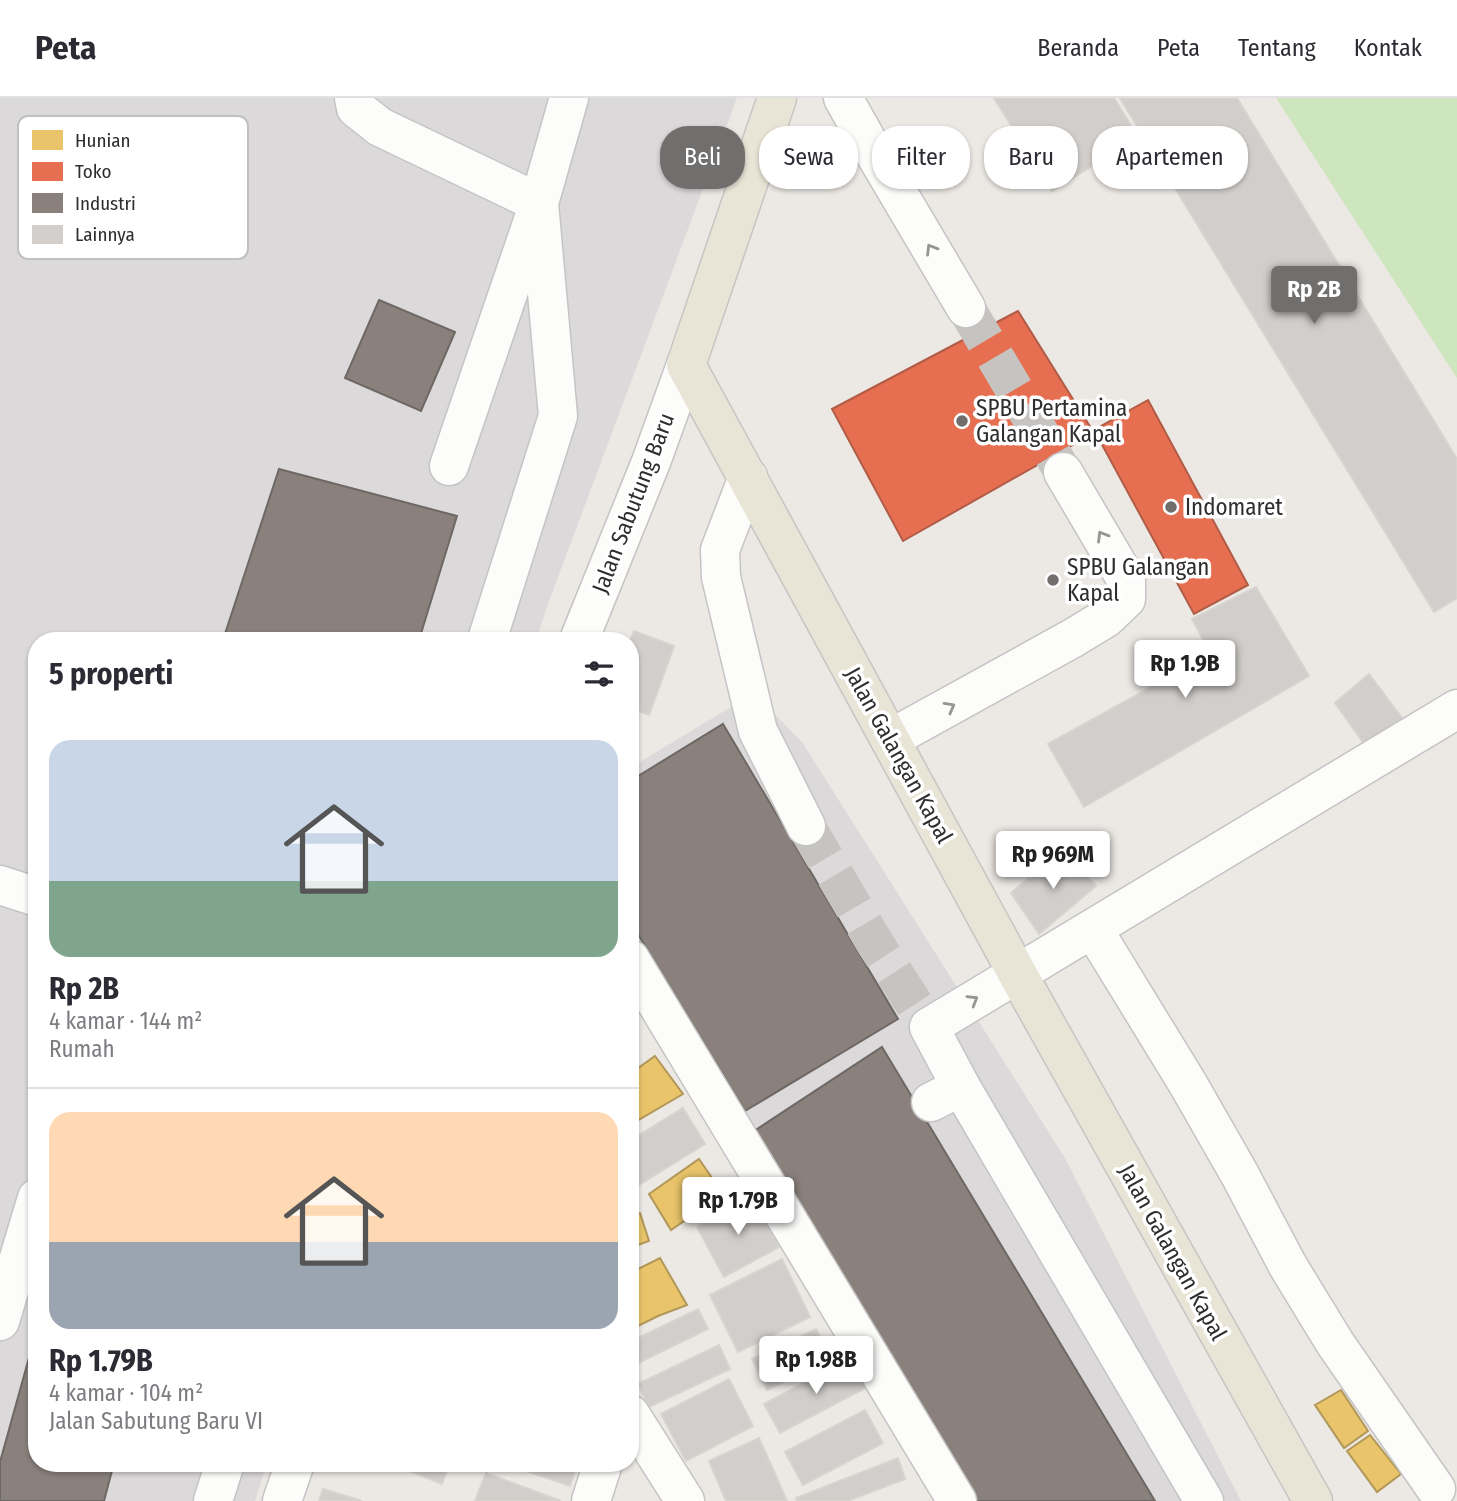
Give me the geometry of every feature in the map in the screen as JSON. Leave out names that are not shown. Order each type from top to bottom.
[{"type":"main road","points":[[686,365],[777,98]]},
{"type":"main road","name":"Jalan Galangan Kapal","points":[[686,365],[1017,973],[1313,1501]]},
{"type":"street","points":[[354,98],[356,108],[380,127],[539,204]]},
{"type":"street","points":[[449,466],[539,204],[569,98]]},
{"type":"street","points":[[843,98],[966,308]]},
{"type":"street","points":[[490,632],[558,416],[539,204]]},
{"type":"street","name":"Jalan Sabutung Baru","points":[[582,632],[651,462],[686,365]]},
{"type":"street","points":[[890,739],[1073,638],[1106,618],[1126,599],[1126,579],[1063,472]]},
{"type":"street","points":[[748,477],[720,550],[721,577],[758,731],[806,826]]},
{"type":"street","points":[[1204,1501],[946,1094],[929,1027],[1457,709]]},
{"type":"street","points":[[0,885],[28,894]]},
{"type":"street","points":[[1093,929],[1188,1084],[1288,1266],[1335,1343],[1436,1489]]},
{"type":"street","points":[[639,974],[957,1501]]},
{"type":"street","points":[[0,1321],[28,1228]]},
{"type":"street","points":[[639,1428],[685,1501]]},
{"type":"street","points":[[213,1501],[222,1472]]},
{"type":"street","points":[[282,1501],[292,1472]]},
{"type":"street","points":[[591,1501],[600,1472]]},
{"type":"shaded area","points":[[0,98],[737,98],[727,126],[660,126],[660,189],[703,189],[539,632],[28,632],[28,1472],[264,1472],[255,1501],[0,1501]]},
{"type":"shaded area","points":[[754,693],[802,742],[1065,1158],[1241,1501],[960,1501],[639,959],[639,763]]},
{"type":"green space","points":[[1276,98],[1457,98],[1457,378]]},
{"type":"building: Hunian","points":[[655,1056],[683,1094],[639,1120],[639,1068]]},
{"type":"building: Hunian","points":[[699,1159],[723,1194],[671,1230],[649,1194]]},
{"type":"building: Hunian","points":[[639,1213],[649,1241],[639,1245]]},
{"type":"building: Hunian","points":[[660,1258],[687,1305],[639,1326],[639,1268]]},
{"type":"building: Hunian","points":[[1341,1390],[1368,1431],[1344,1448],[1315,1405]]},
{"type":"building: Hunian","points":[[1370,1435],[1401,1474],[1377,1492],[1347,1451]]},
{"type":"building: Toko","name":"SPBU Pertamina Galangan Kapal","points":[[1018,311],[1094,433],[903,541],[832,409]]},
{"type":"building: Toko","name":"Indomaret","points":[[1148,400],[1248,585],[1194,614],[1094,430]]},
{"type":"building: Industri","points":[[379,300],[455,332],[421,411],[345,378]]},
{"type":"building: Industri","points":[[279,469],[457,516],[421,632],[226,632]]},
{"type":"building: Industri","points":[[723,724],[898,1019],[745,1111],[639,936],[639,775]]},
{"type":"building: Industri","points":[[882,1047],[1155,1501],[966,1501],[748,1135]]},
{"type":"building: Industri","points":[[28,1361],[28,1472],[112,1472],[104,1501],[0,1501],[0,1462]]},
{"type":"building: Lainnya","points":[[994,98],[1114,98],[1131,126],[1092,126],[1092,166],[1078,175],[1078,126],[1011,126]]},
{"type":"building: Lainnya","points":[[1120,98],[1237,98],[1457,459],[1457,598],[1434,612],[1176,189],[1248,189],[1248,126],[1137,126]]},
{"type":"building: Lainnya","points":[[1256,587],[1309,676],[1084,807],[1048,744],[1211,654],[1192,619]]},
{"type":"building: Lainnya","points":[[639,633],[674,646],[649,715],[639,711]]},
{"type":"building: Lainnya","points":[[1369,674],[1405,722],[1370,752],[1335,703]]},
{"type":"building: Lainnya","points":[[1064,849],[1096,886],[1039,934],[1011,893]]},
{"type":"building: Lainnya","points":[[683,1108],[705,1144],[639,1185],[639,1135]]},
{"type":"building: Lainnya","points":[[752,1197],[779,1247],[724,1277],[697,1227]]},
{"type":"building: Lainnya","points":[[782,1259],[810,1317],[738,1352],[710,1295]]},
{"type":"building: Lainnya","points":[[698,1309],[708,1329],[639,1363],[639,1338]]},
{"type":"building: Lainnya","points":[[816,1329],[831,1359],[767,1390],[752,1359]]},
{"type":"building: Lainnya","points":[[719,1345],[730,1369],[649,1407],[639,1384]]},
{"type":"building: Lainnya","points":[[851,1358],[867,1387],[780,1433],[764,1404]]},
{"type":"building: Lainnya","points":[[729,1379],[753,1426],[686,1461],[661,1414]]},
{"type":"building: Lainnya","points":[[865,1410],[883,1443],[803,1485],[785,1452]]},
{"type":"building: Lainnya","points":[[759,1438],[787,1501],[726,1501],[709,1461]]},
{"type":"building: Lainnya","points":[[898,1458],[905,1479],[848,1501],[797,1501],[796,1498]]},
{"type":"building: Lainnya","points":[[412,1472],[447,1472],[442,1484]]},
{"type":"building: Lainnya","points":[[529,1472],[575,1472],[570,1486]]},
{"type":"building: Lainnya","points":[[486,1473],[561,1501],[475,1501]]},
{"type":"building: Lainnya","points":[[323,1489],[362,1501],[319,1501]]},
{"type":"tunnel","points":[[966,308],[1063,472]]},
{"type":"tunnel","points":[[806,826],[876,945],[929,1027]]},
{"type":"place","name":"SPBU Pertamina Galangan Kapal","points":[[962,421]]},
{"type":"place","name":"Indomaret","points":[[1171,507]]},
{"type":"place","name":"SPBU Galangan Kapal","points":[[1053,580]]}]
